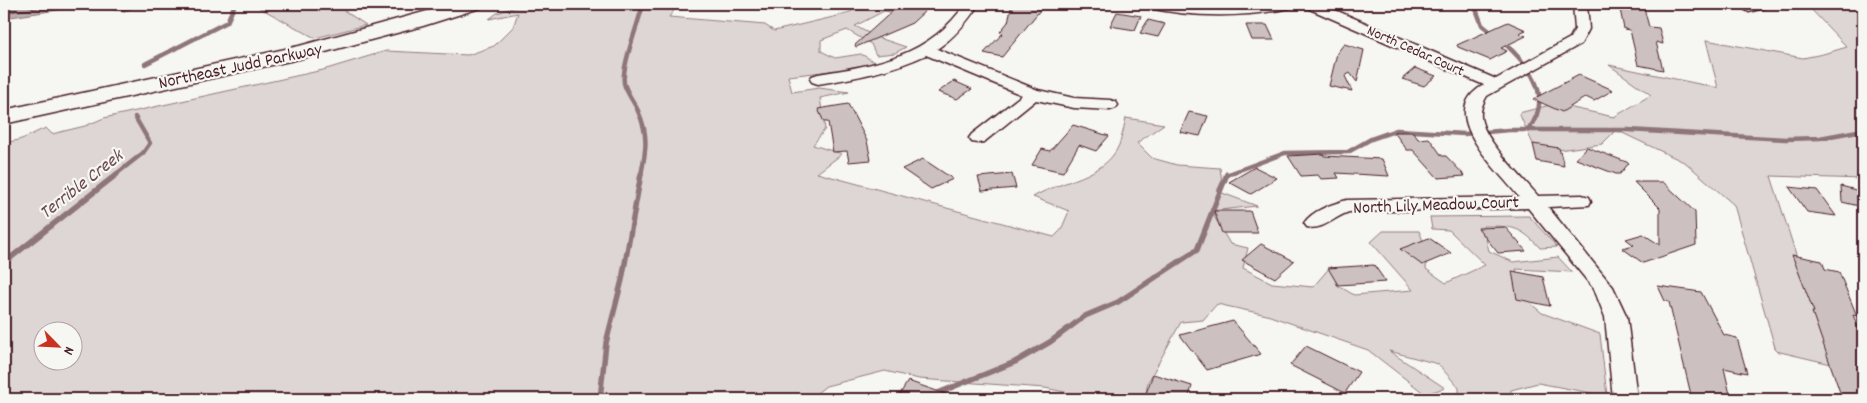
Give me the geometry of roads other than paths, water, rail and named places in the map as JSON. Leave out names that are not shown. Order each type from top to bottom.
[{"type":"highway","name":"Northeast Judd Parkway","points":[[4,117],[325,46],[411,24],[474,4]]},
{"type":"street","points":[[818,79],[885,67],[926,50],[956,26],[972,4]]},
{"type":"street","points":[[1150,4],[1219,11],[1256,10],[1289,4]]},
{"type":"street","name":"North Cedar Court","points":[[1310,4],[1494,84]]},
{"type":"street","points":[[1580,4],[1582,29],[1576,41],[1480,93],[1472,108],[1474,125],[1487,146],[1603,287],[1616,317],[1625,399]]},
{"type":"street","points":[[926,50],[1033,94],[1074,103],[1110,105]]},
{"type":"street","points":[[978,138],[1033,94]]},
{"type":"street","name":"North Lily Meadow Court","points":[[1314,223],[1332,211],[1347,206],[1582,201]]},
{"type":"water","points":[[4,4],[144,4],[124,11],[84,6],[4,18]]},
{"type":"waterway","name":"Terrible Creek","points":[[145,64],[227,22],[235,4]]},
{"type":"waterway","points":[[641,175],[646,143],[644,128],[638,111],[625,86],[624,76],[625,66],[643,4]]},
{"type":"waterway","points":[[1474,4],[1482,25],[1493,34]]},
{"type":"waterway","points":[[1502,41],[1529,71],[1539,93],[1536,117],[1528,130]]},
{"type":"waterway","name":"Terrible Creek","points":[[115,175],[143,153],[150,143],[135,117]]},
{"type":"waterway","points":[[1227,175],[1285,153],[1348,152],[1371,139],[1397,130],[1464,134],[1528,130]]},
{"type":"waterway","points":[[1528,130],[1628,130],[1785,139],[1820,138],[1863,130]]},
{"type":"waterway","name":"Terrible Creek","points":[[4,263],[117,174]]},
{"type":"waterway","points":[[600,399],[606,343],[622,280],[641,174]]},
{"type":"waterway","points":[[923,399],[1015,362],[1050,342],[1085,316],[1118,302],[1197,250],[1227,175]]}]
